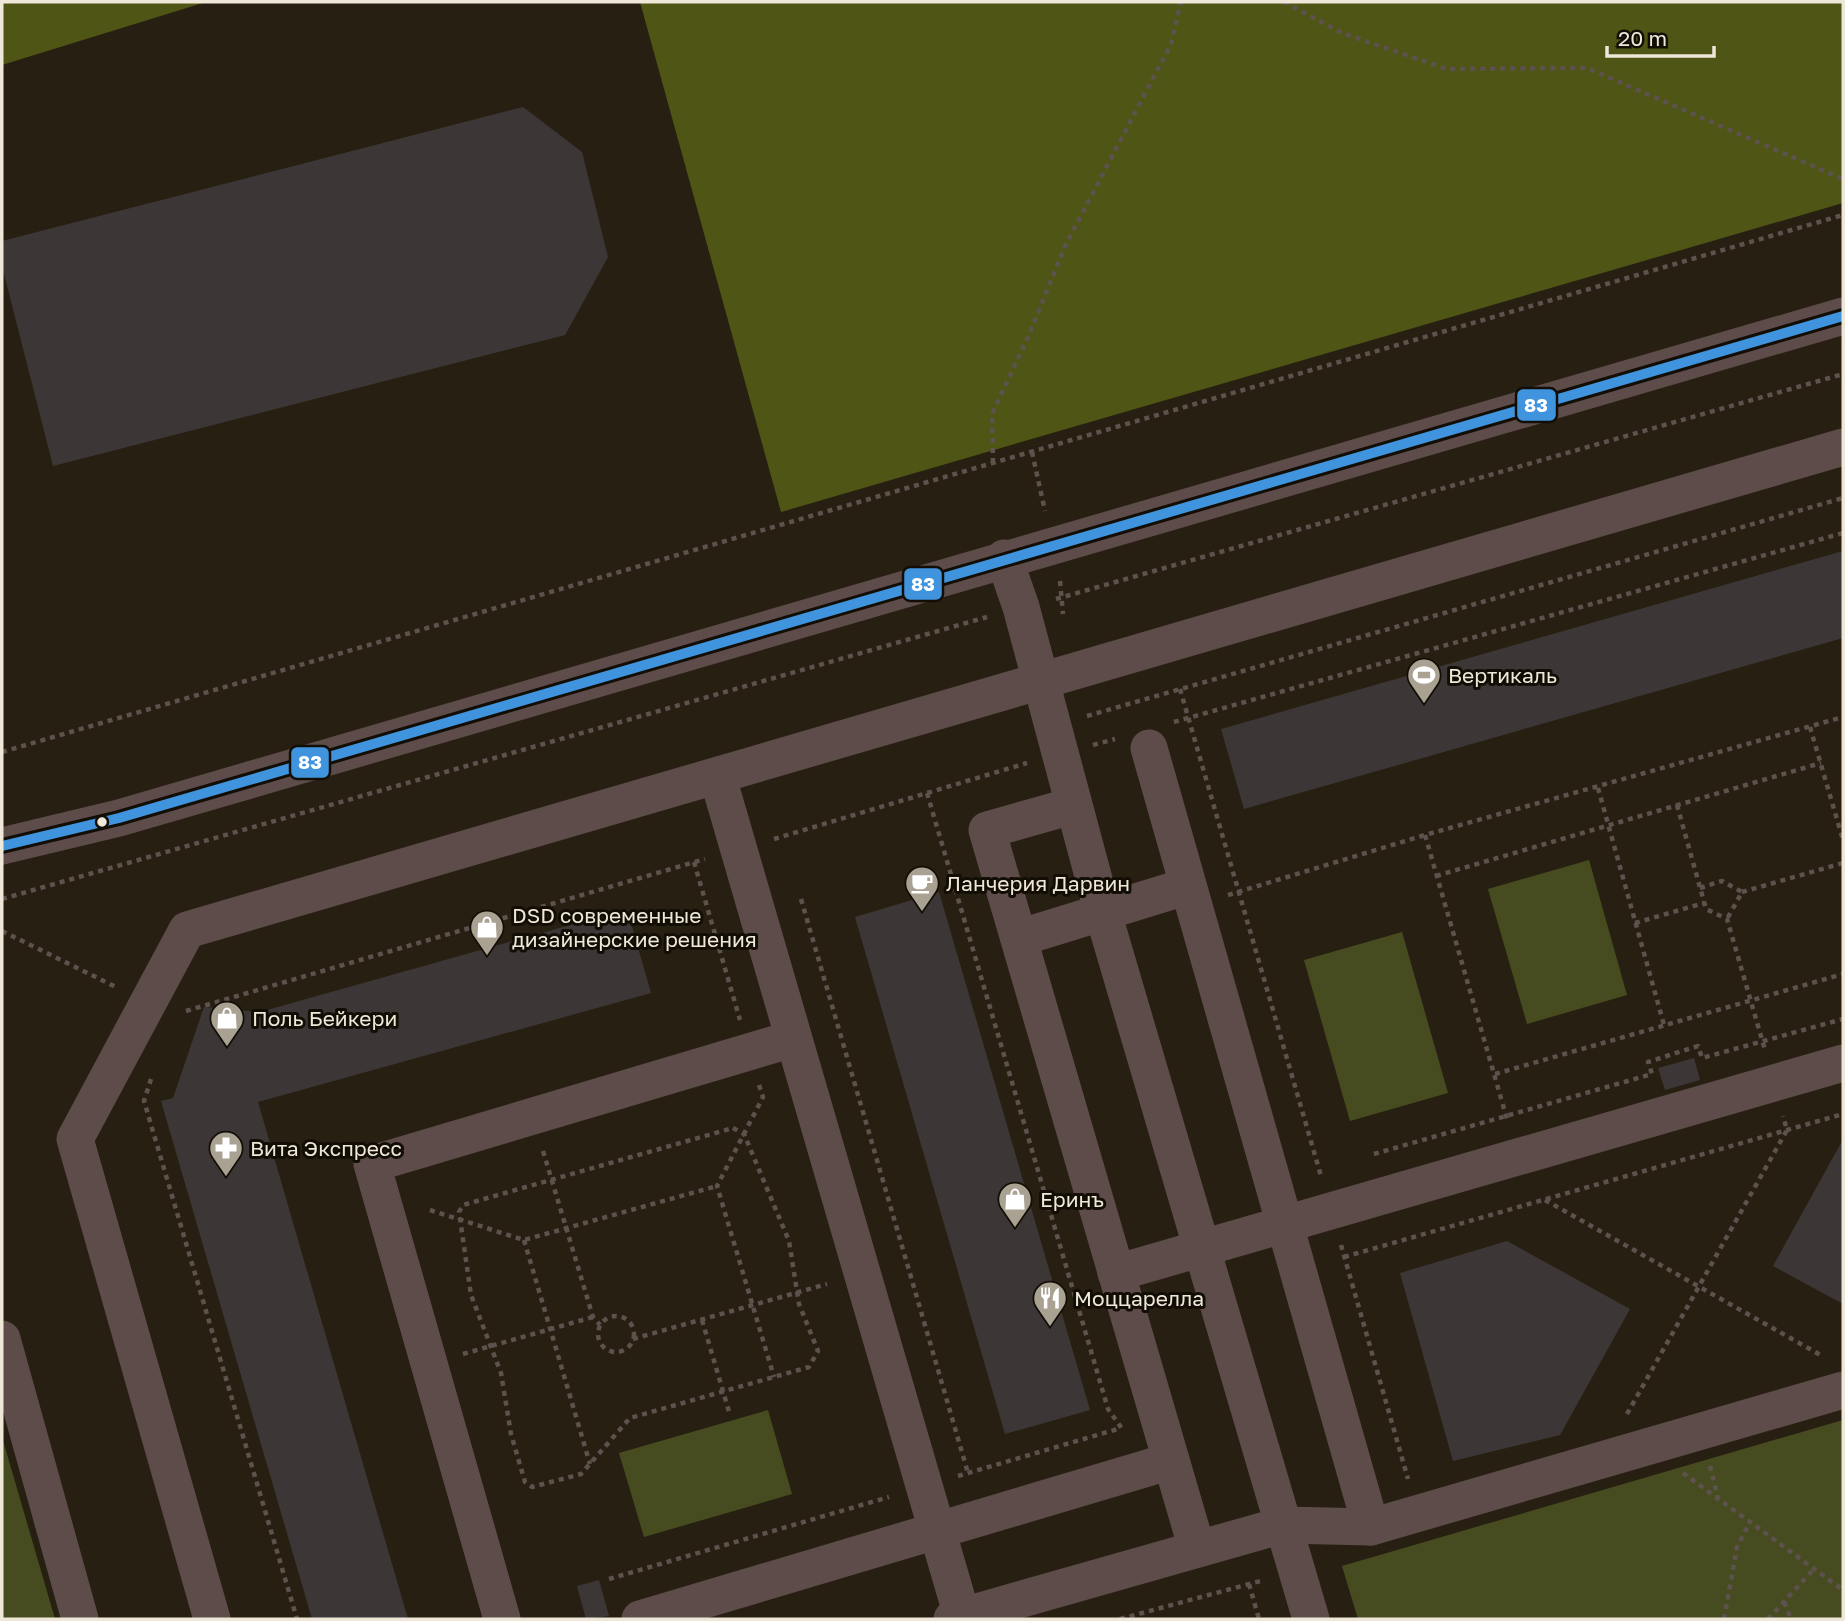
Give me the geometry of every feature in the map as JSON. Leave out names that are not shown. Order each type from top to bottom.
[{"type":"street","points":[[2,846],[119,818],[1004,558],[1843,316]]},
{"type":"street","points":[[212,1619],[75,1139],[187,930],[718,778],[1039,680],[1843,447]]},
{"type":"street","points":[[1004,558],[1021,607],[1072,806],[1311,1619]]},
{"type":"street","points":[[1144,737],[1286,1223],[1371,1527]]},
{"type":"street","points":[[718,778],[937,1531],[957,1618],[1283,1525],[1371,1527],[1837,1375]]},
{"type":"street","points":[[1072,806],[987,830],[1116,1273],[1159,1464],[1186,1553]]},
{"type":"street","points":[[1019,938],[1188,887]]},
{"type":"street","points":[[502,1619],[372,1164],[792,1039]]},
{"type":"street","points":[[1116,1273],[1843,1063]]},
{"type":"street","points":[[2,1339],[80,1619]]},
{"type":"street","points":[[640,1619],[1159,1464]]},
{"type":"path","points":[[993,463],[992,414],[1029,335],[1065,246],[1171,44],[1181,2]]},
{"type":"path","points":[[1284,2],[1342,33],[1447,69],[1587,68],[1843,179]]},
{"type":"path","points":[[2,752],[1843,215]]},
{"type":"path","points":[[2,899],[1843,374]]},
{"type":"path","points":[[1073,720],[1843,498]]},
{"type":"path","points":[[2,931],[172,1015],[1059,754],[1144,737],[1843,533]]},
{"type":"path","points":[[1227,896],[1425,835],[1843,717]]},
{"type":"path","points":[[1810,727],[1843,840]]},
{"type":"path","points":[[1436,876],[1821,763]]},
{"type":"path","points":[[1598,788],[1664,1025]]},
{"type":"path","points":[[927,793],[1108,1409],[1121,1428],[1159,1464]]},
{"type":"path","points":[[1425,835],[1529,1204]]},
{"type":"path","points":[[694,862],[763,1097],[717,1186],[774,1377]]},
{"type":"path","points":[[1700,888],[1722,881],[1742,892],[1843,863]]},
{"type":"path","points":[[1727,919],[1742,892]]},
{"type":"path","points":[[801,899],[968,1473]]},
{"type":"path","points":[[1635,923],[1704,903]]},
{"type":"path","points":[[1494,1074],[1843,974]]},
{"type":"path","points":[[1374,1154],[1652,1074],[1648,1062],[1698,1046],[1702,1058],[1843,1019]]},
{"type":"path","points":[[152,1076],[144,1101],[297,1619]]},
{"type":"path","points":[[1344,1257],[1843,1114]]},
{"type":"path","points":[[533,1116],[593,1317],[600,1325],[601,1344],[612,1351],[625,1350],[633,1339],[861,1274]]},
{"type":"path","points":[[733,1128],[744,1134],[789,1241],[797,1292],[818,1351],[809,1367],[630,1418],[581,1474],[532,1487],[525,1482],[493,1346],[471,1295],[459,1219],[463,1205],[733,1128]]},
{"type":"path","points":[[430,1210],[524,1240],[717,1186]]},
{"type":"path","points":[[1545,1200],[1837,1375]]},
{"type":"path","points":[[524,1240],[590,1464]]},
{"type":"path","points":[[429,1364],[593,1317]]},
{"type":"path","points":[[600,1325],[610,1317],[623,1317],[632,1326],[633,1339]]},
{"type":"path","points":[[702,1320],[730,1415]]},
{"type":"path","points":[[609,1579],[1121,1428]]},
{"type":"path","points":[[1709,1463],[1718,1499]]},
{"type":"path","points":[[1678,1469],[1843,1590]]},
{"type":"path","points":[[1724,1619],[1737,1547],[1751,1522]]},
{"type":"path","points":[[1186,1553],[1189,1599]]},
{"type":"path","points":[[1768,1619],[1814,1569]]},
{"type":"path","points":[[1249,1584],[1259,1619]]},
{"type":"path","points":[[1784,1602],[1791,1619]]},
{"type":"green space","points":[[2,2],[206,2],[2,65]]},
{"type":"green space","points":[[640,2],[1843,2],[1843,203],[781,512]]},
{"type":"green space","points":[[1589,860],[1627,995],[1527,1024],[1488,889]]},
{"type":"green space","points":[[1402,932],[1448,1093],[1350,1121],[1304,960]]},
{"type":"green space","points":[[768,1410],[792,1494],[644,1537],[619,1453]]},
{"type":"green space","points":[[1843,1420],[1843,1619],[1358,1619],[1342,1566]]},
{"type":"green space","points":[[2,1437],[55,1619],[2,1619]]},
{"type":"building","points":[[523,107],[582,152],[608,257],[565,335],[53,466],[2,266],[2,241]]},
{"type":"building","points":[[1843,551],[1843,638],[1244,809],[1221,729]]},
{"type":"building","points":[[939,892],[1090,1410],[1005,1434],[855,917]]},
{"type":"building","points":[[627,909],[651,993],[258,1102],[408,1619],[312,1619],[161,1101],[173,1098],[204,1007],[260,1012]]},
{"type":"building","points":[[1694,1058],[1700,1080],[1665,1090],[1658,1068]]},
{"type":"building","points":[[1843,1143],[1843,1304],[1773,1266]]},
{"type":"building","points":[[1507,1241],[1630,1309],[1560,1435],[1453,1461],[1400,1273]]},
{"type":"building","points":[[599,1580],[609,1616],[586,1619],[577,1586]]},
{"type":"transit line","name":"83","points":[[2,846],[119,818],[1843,316]]},
{"type":"place","name":"Вертикаль","points":[[1424,705]]},
{"type":"place","name":"Ланчерия Дарвин","points":[[922,913]]},
{"type":"place","name":"DSD современные дизайнерские решения","points":[[487,957]]},
{"type":"place","name":"Поль Бейкери","points":[[227,1048]]},
{"type":"place","name":"Вита Экспресс","points":[[226,1178]]},
{"type":"place","name":"Еринъ","points":[[1015,1229]]},
{"type":"place","name":"Моццарелла","points":[[1050,1328]]}]
